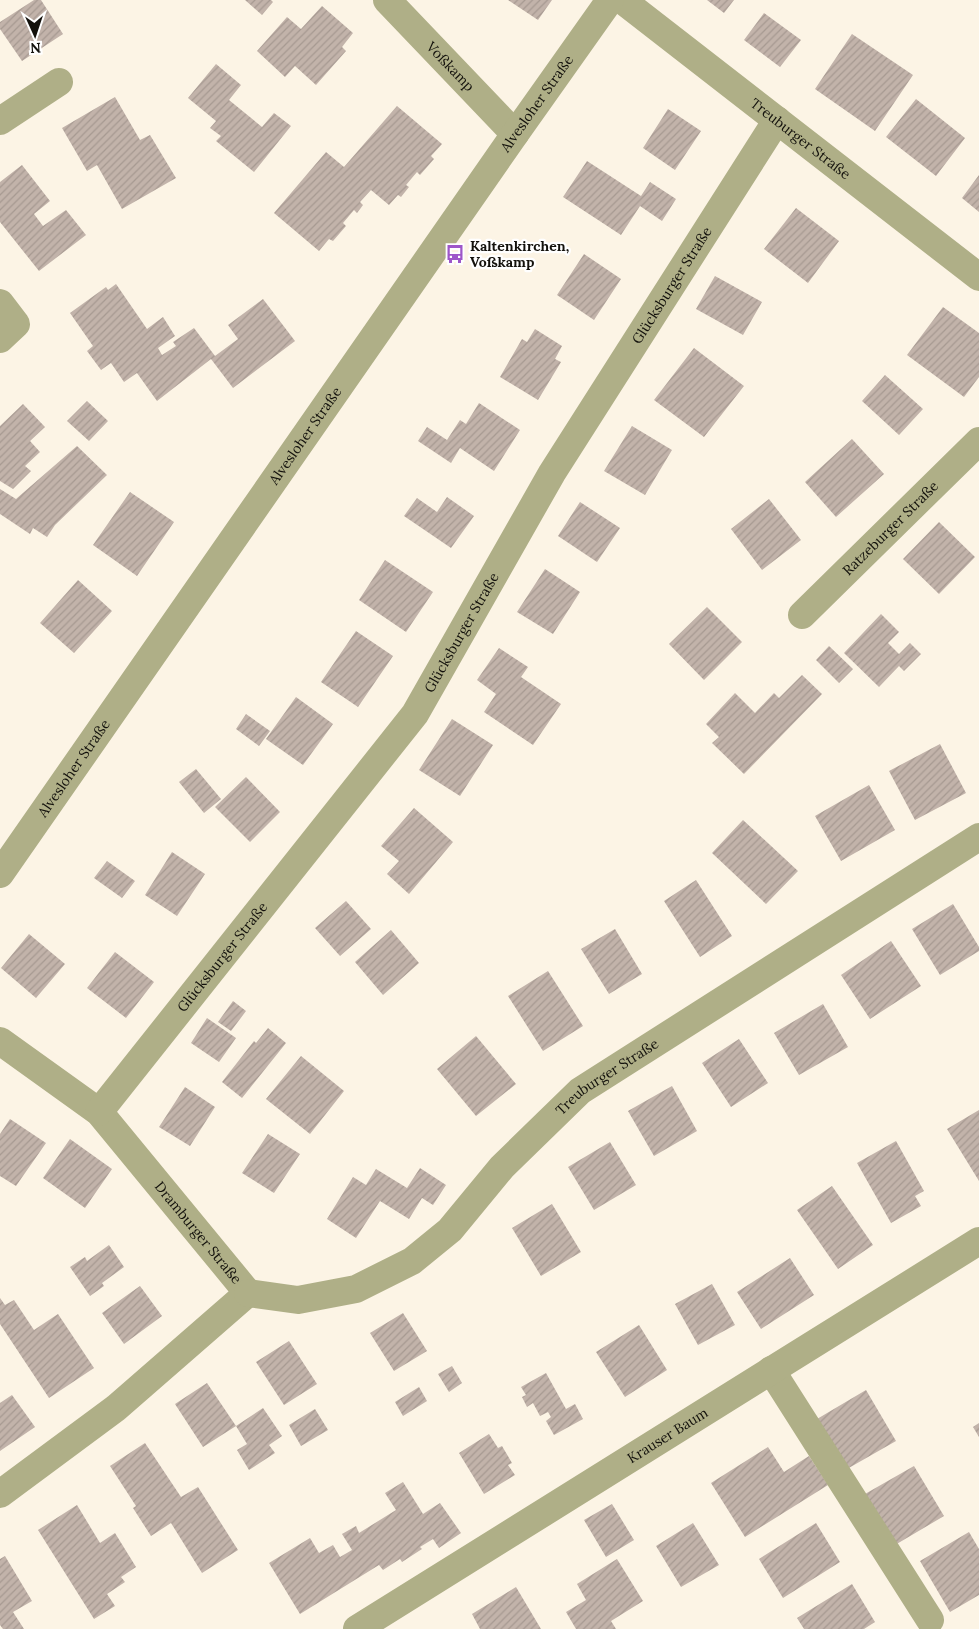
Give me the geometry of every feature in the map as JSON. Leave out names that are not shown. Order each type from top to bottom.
[{"type":"street","name":"Voßkamp","points":[[387,0],[515,134]]},
{"type":"street","name":"Alvesloher Straße","points":[[0,874],[610,0]]},
{"type":"street","name":"Treuburger Straße","points":[[622,0],[979,277]]},
{"type":"street","points":[[0,121],[59,82]]},
{"type":"street","name":"Glücksburger Straße","points":[[99,1112],[415,714],[552,473],[777,120]]},
{"type":"street","points":[[0,303],[16,324],[0,340]]},
{"type":"street","name":"Ratzeburger Straße","points":[[802,615],[979,441]]},
{"type":"street","name":"Treuburger Straße","points":[[248,1293],[298,1300],[346,1291],[356,1289],[412,1261],[450,1230],[502,1167],[580,1091],[979,837]]},
{"type":"street","name":"Dramburger Straße","points":[[0,1041],[99,1112],[248,1293],[116,1408],[0,1494]]},
{"type":"street","name":"Krauser Baum","points":[[357,1629],[979,1241]]},
{"type":"street","points":[[770,1370],[930,1620]]},
{"type":"building","points":[[34,0],[41,0],[63,34],[22,61],[0,29],[0,22]]},
{"type":"building","points":[[245,0],[271,0],[273,2],[262,15]]},
{"type":"building","points":[[508,0],[552,0],[538,20]]},
{"type":"building","points":[[707,0],[734,0],[724,13]]},
{"type":"building","points":[[322,6],[353,33],[342,47],[346,51],[316,85],[295,66],[285,77],[257,51],[287,17],[301,29]]},
{"type":"building","points":[[764,13],[801,40],[780,67],[744,40]]},
{"type":"building","points":[[852,34],[913,75],[875,131],[815,89]]},
{"type":"building","points":[[216,64],[241,85],[229,100],[262,127],[274,113],[291,126],[254,172],[216,141],[221,136],[210,128],[216,121],[188,98]]},
{"type":"building","points":[[115,97],[140,140],[150,135],[176,178],[122,209],[97,165],[87,171],[62,128]]},
{"type":"building","points":[[916,99],[965,138],[936,176],[886,137]]},
{"type":"building","points":[[397,106],[442,144],[431,156],[434,159],[420,175],[417,172],[406,185],[409,187],[401,197],[398,195],[389,205],[371,190],[360,202],[363,205],[357,213],[354,210],[343,223],[346,226],[333,241],[329,239],[319,251],[274,213],[326,152],[344,167]]},
{"type":"building","points":[[668,109],[701,131],[675,170],[643,148]]},
{"type":"building","points":[[587,161],[641,196],[650,182],[676,199],[662,221],[640,206],[621,235],[563,197]]},
{"type":"building","points":[[22,165],[50,201],[34,214],[43,226],[66,210],[86,235],[39,271],[0,222],[0,182]]},
{"type":"building","points":[[979,175],[979,212],[962,198]]},
{"type":"building","points":[[796,208],[839,241],[808,283],[764,249]]},
{"type":"building","points":[[584,254],[621,279],[594,320],[557,295]]},
{"type":"building","points":[[715,276],[762,302],[743,335],[696,309]]},
{"type":"building","points":[[116,284],[147,329],[163,317],[175,336],[158,348],[162,355],[176,346],[173,342],[194,328],[215,356],[238,339],[228,325],[263,299],[295,341],[233,388],[211,359],[157,401],[137,373],[124,382],[111,363],[101,370],[87,351],[93,346],[70,313],[106,287],[108,290]]},
{"type":"building","points":[[943,307],[979,333],[979,377],[964,397],[907,355]]},
{"type":"building","points":[[535,329],[562,346],[555,359],[561,362],[538,400],[500,377],[522,339],[527,342]]},
{"type":"building","points":[[694,348],[744,386],[704,437],[654,400]]},
{"type":"building","points":[[885,375],[923,409],[899,435],[862,401]]},
{"type":"building","points":[[87,401],[108,421],[89,441],[67,421]]},
{"type":"building","points":[[479,403],[520,430],[494,471],[460,448],[451,463],[418,441],[427,427],[447,440],[460,420],[466,424]]},
{"type":"building","points":[[23,404],[45,427],[30,441],[40,452],[25,466],[31,471],[13,489],[0,481],[0,426]]},
{"type":"building","points":[[632,426],[672,450],[645,495],[604,471]]},
{"type":"building","points":[[852,439],[884,474],[836,517],[805,482]]},
{"type":"building","points":[[77,446],[107,475],[55,525],[47,537],[33,528],[30,534],[0,514],[0,489],[16,499]]},
{"type":"building","points":[[130,492],[174,522],[137,576],[93,545]]},
{"type":"building","points":[[447,497],[474,516],[451,548],[404,516],[417,498],[437,512]]},
{"type":"building","points":[[769,499],[801,540],[762,570],[731,529]]},
{"type":"building","points":[[580,502],[620,528],[597,562],[558,536]]},
{"type":"building","points":[[939,522],[975,557],[939,594],[903,559]]},
{"type":"building","points":[[385,560],[433,592],[406,632],[359,600]]},
{"type":"building","points":[[545,569],[580,592],[553,634],[517,612]]},
{"type":"building","points":[[78,580],[112,611],[74,653],[40,623]]},
{"type":"building","points":[[707,607],[742,642],[704,680],[669,644]]},
{"type":"building","points":[[881,614],[899,632],[888,643],[899,654],[910,643],[921,654],[904,671],[899,666],[879,687],[844,653]]},
{"type":"building","points":[[356,631],[393,656],[358,707],[321,682]]},
{"type":"building","points":[[829,646],[853,669],[839,683],[816,660]]},
{"type":"building","points":[[499,648],[528,667],[521,677],[561,704],[533,745],[484,712],[496,694],[477,680]]},
{"type":"building","points":[[802,675],[822,694],[744,774],[712,743],[719,737],[706,724],[735,693],[755,713],[774,693],[779,698]]},
{"type":"building","points":[[296,697],[333,724],[303,765],[266,739]]},
{"type":"building","points":[[246,714],[270,731],[259,746],[236,729]]},
{"type":"building","points":[[452,719],[493,745],[460,796],[419,770]]},
{"type":"building","points":[[940,744],[966,793],[915,820],[889,771]]},
{"type":"building","points":[[196,769],[221,799],[204,813],[179,782]]},
{"type":"building","points":[[246,777],[280,812],[250,842],[215,807]]},
{"type":"building","points":[[869,785],[895,830],[841,861],[815,816]]},
{"type":"building","points":[[414,808],[453,842],[409,894],[387,874],[399,861],[381,846]]},
{"type":"building","points":[[743,820],[798,871],[766,904],[712,853]]},
{"type":"building","points":[[172,852],[205,874],[177,916],[145,895]]},
{"type":"building","points":[[107,861],[135,881],[122,898],[94,878]]},
{"type":"building","points":[[696,880],[732,936],[700,957],[664,901]]},
{"type":"building","points":[[346,901],[371,929],[340,956],[315,928]]},
{"type":"building","points":[[953,904],[979,947],[979,951],[940,975],[912,929]]},
{"type":"building","points":[[615,929],[642,974],[609,994],[581,949]]},
{"type":"building","points":[[391,930],[419,963],[383,995],[355,962]]},
{"type":"building","points":[[29,934],[65,964],[36,998],[1,968]]},
{"type":"building","points":[[891,941],[921,986],[870,1019],[841,975]]},
{"type":"building","points":[[115,952],[154,982],[126,1018],[87,988]]},
{"type":"building","points":[[548,971],[583,1026],[543,1051],[508,996]]},
{"type":"building","points":[[233,1001],[246,1011],[231,1031],[218,1022]]},
{"type":"building","points":[[823,1004],[848,1047],[799,1075],[774,1033]]},
{"type":"building","points":[[207,1018],[236,1038],[219,1062],[191,1043]]},
{"type":"building","points":[[268,1028],[286,1043],[242,1098],[222,1082],[254,1041],[256,1043]]},
{"type":"building","points":[[476,1036],[516,1084],[476,1116],[437,1069]]},
{"type":"building","points":[[739,1039],[768,1083],[731,1107],[702,1063]]},
{"type":"building","points":[[301,1056],[344,1091],[310,1134],[266,1099]]},
{"type":"building","points":[[672,1086],[697,1131],[654,1156],[628,1111]]},
{"type":"building","points":[[185,1087],[215,1107],[190,1146],[159,1127]]},
{"type":"building","points":[[979,1110],[979,1181],[947,1129]]},
{"type":"building","points":[[10,1119],[46,1143],[16,1186],[0,1176],[0,1134]]},
{"type":"building","points":[[268,1134],[300,1154],[274,1193],[242,1173]]},
{"type":"building","points":[[70,1139],[112,1169],[85,1208],[43,1178]]},
{"type":"building","points":[[896,1141],[924,1191],[915,1196],[921,1206],[891,1223],[857,1163]]},
{"type":"building","points":[[610,1142],[636,1185],[594,1210],[568,1167]]},
{"type":"building","points":[[420,1168],[446,1185],[433,1205],[422,1198],[409,1219],[380,1201],[356,1238],[327,1219],[353,1177],[366,1185],[376,1169],[407,1188]]},
{"type":"building","points":[[832,1186],[873,1245],[838,1269],[797,1210]]},
{"type":"building","points":[[552,1204],[581,1252],[541,1276],[512,1228]]},
{"type":"building","points":[[109,1245],[124,1267],[102,1283],[104,1286],[90,1296],[70,1267],[85,1257],[87,1261]]},
{"type":"building","points":[[790,1258],[814,1295],[761,1329],[737,1292]]},
{"type":"building","points":[[712,1284],[735,1325],[698,1345],[675,1304]]},
{"type":"building","points":[[140,1286],[162,1316],[124,1344],[102,1313]]},
{"type":"building","points":[[0,1298],[5,1305],[14,1300],[34,1330],[58,1314],[94,1368],[49,1398],[0,1324]]},
{"type":"building","points":[[403,1313],[427,1351],[394,1371],[370,1333]]},
{"type":"building","points":[[639,1325],[667,1370],[625,1397],[596,1352]]},
{"type":"building","points":[[289,1341],[317,1384],[284,1405],[256,1362]]},
{"type":"building","points":[[452,1366],[462,1383],[449,1392],[438,1374]]},
{"type":"building","points":[[546,1373],[566,1409],[575,1404],[583,1419],[554,1435],[546,1421],[551,1417],[548,1412],[540,1416],[533,1403],[527,1407],[522,1397],[526,1395],[521,1387]]},
{"type":"building","points":[[207,1383],[236,1426],[203,1447],[175,1404]]},
{"type":"building","points":[[419,1387],[427,1401],[403,1416],[395,1402]]},
{"type":"building","points":[[866,1390],[896,1441],[847,1469],[817,1419]]},
{"type":"building","points":[[12,1395],[35,1427],[0,1451],[0,1403]]},
{"type":"building","points":[[263,1408],[282,1436],[269,1445],[275,1453],[249,1470],[237,1450],[247,1444],[236,1426]]},
{"type":"building","points":[[315,1409],[328,1430],[301,1446],[289,1425]]},
{"type":"building","points":[[979,1423],[979,1437],[973,1427]]},
{"type":"building","points":[[489,1434],[498,1448],[502,1446],[512,1463],[508,1465],[515,1475],[484,1494],[459,1453]]},
{"type":"building","points":[[145,1443],[181,1497],[198,1487],[238,1550],[202,1573],[171,1523],[151,1536],[133,1508],[136,1506],[110,1466]]},
{"type":"building","points":[[768,1447],[784,1472],[809,1456],[828,1485],[745,1537],[711,1483]]},
{"type":"building","points":[[914,1466],[944,1516],[895,1545],[865,1494]]},
{"type":"building","points":[[403,1482],[423,1514],[440,1503],[461,1533],[439,1548],[433,1539],[402,1562],[400,1559],[383,1570],[379,1565],[300,1614],[269,1563],[310,1538],[319,1553],[333,1545],[340,1557],[352,1550],[342,1534],[356,1526],[359,1533],[396,1510],[385,1493]]},
{"type":"building","points":[[612,1504],[634,1540],[606,1557],[584,1520]]},
{"type":"building","points":[[77,1505],[100,1543],[115,1533],[136,1567],[121,1577],[125,1582],[107,1594],[115,1606],[94,1619],[38,1530]]},
{"type":"building","points":[[693,1523],[719,1565],[681,1587],[656,1546]]},
{"type":"building","points":[[816,1523],[840,1562],[783,1598],[759,1559]]},
{"type":"building","points":[[969,1532],[979,1549],[979,1595],[950,1612],[920,1561]]},
{"type":"building","points":[[5,1556],[32,1601],[13,1612],[24,1629],[3,1629],[0,1625],[0,1559]]},
{"type":"building","points":[[617,1559],[643,1601],[611,1621],[616,1629],[576,1629],[566,1612],[586,1600],[577,1584]]},
{"type":"building","points":[[852,1584],[875,1622],[864,1629],[804,1629],[797,1618]]},
{"type":"building","points":[[516,1587],[541,1629],[480,1629],[472,1614]]},
{"type":"place","name":"Kaltenkirchen, Voßkamp","points":[[455,254]]}]
